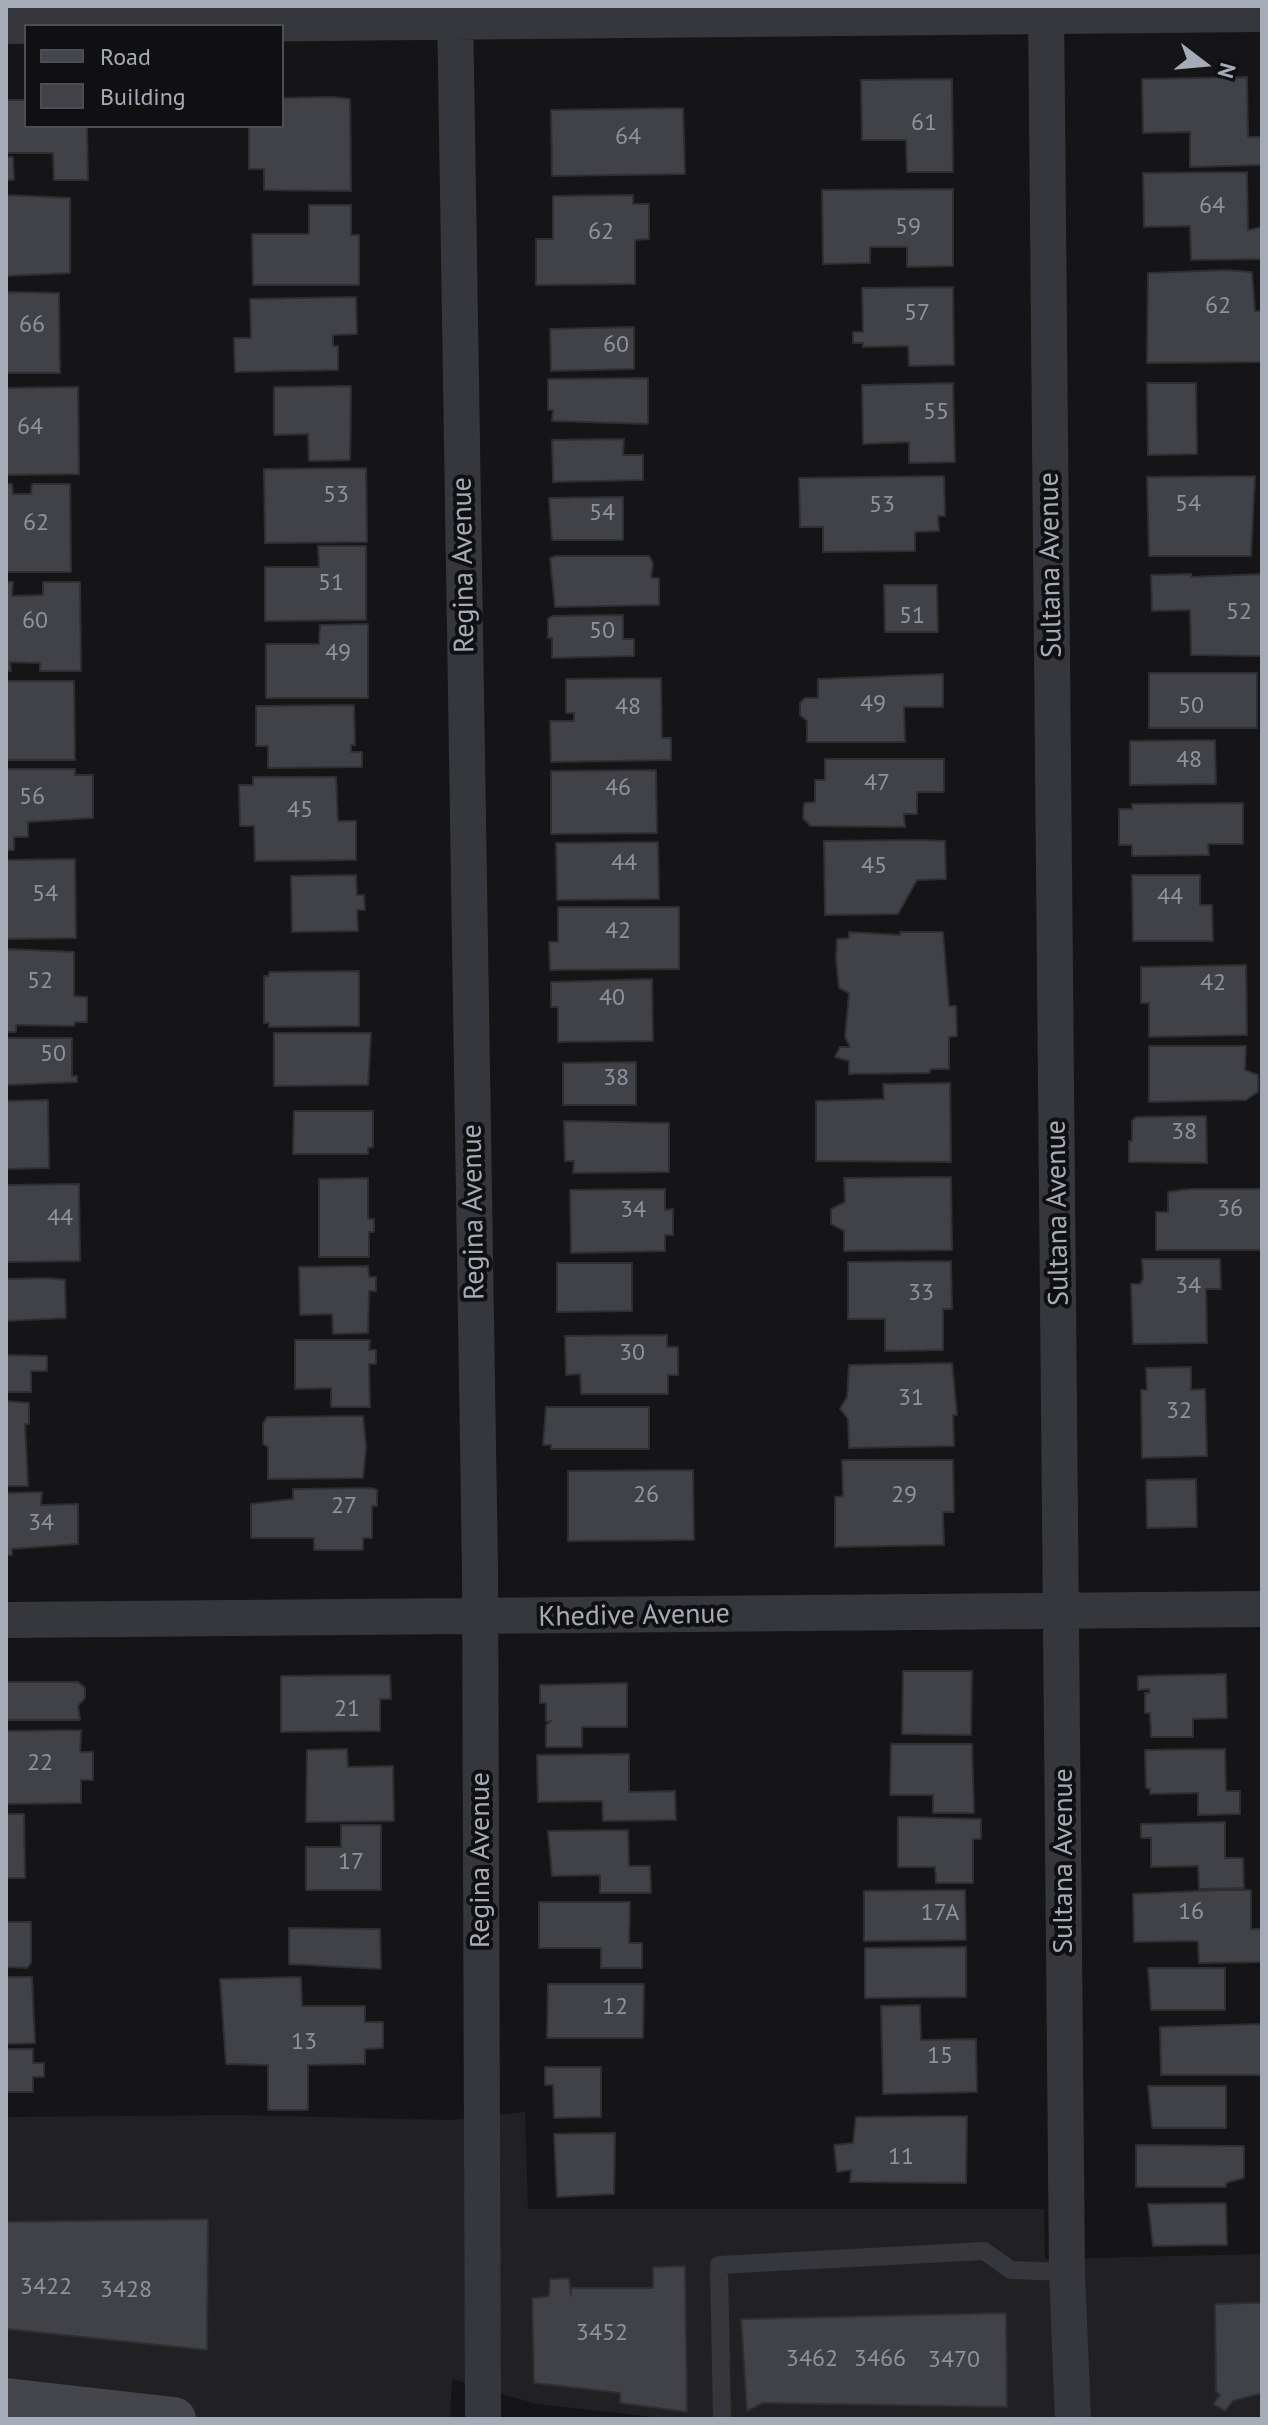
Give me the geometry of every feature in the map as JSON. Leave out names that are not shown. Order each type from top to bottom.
[{"type":"main road","points":[[6,2400],[174,2419]]},
{"type":"street","points":[[81,24],[455,14],[1046,11],[1262,14]]},
{"type":"street","name":"Sultana Avenue","points":[[1046,11],[1067,2272],[1073,2419]]},
{"type":"street","name":"Regina Avenue","points":[[455,14],[480,1619],[483,2419]]},
{"type":"street","name":"Khedive Avenue","points":[[6,1620],[480,1619],[1262,1609]]},
{"type":"lane","points":[[722,2419],[719,2265],[984,2251],[1011,2270],[1067,2272]]},
{"type":"shaded area","points":[[525,2112],[528,2209],[1044,2209],[1045,2259],[1262,2254],[1262,2419],[672,2419],[536,2404],[452,2379],[450,2419],[6,2419],[6,2117],[238,2115],[452,2120]]},
{"type":"building","points":[[1247,77],[1248,137],[1261,137],[1261,165],[1190,167],[1190,132],[1143,133],[1142,79]]},
{"type":"building","points":[[952,79],[953,172],[907,172],[906,140],[862,140],[861,80]]},
{"type":"building","points":[[284,98],[350,99],[351,191],[264,190],[264,169],[249,169],[249,128],[284,128]]},
{"type":"building","points":[[6,100],[24,100],[24,128],[87,128],[88,180],[54,180],[53,153],[6,153]]},
{"type":"building","points":[[683,108],[685,174],[552,176],[551,110]]},
{"type":"building","points":[[6,157],[13,157],[14,180],[6,180]]},
{"type":"building","points":[[1247,172],[1248,230],[1262,227],[1262,259],[1191,260],[1190,226],[1144,227],[1143,173]]},
{"type":"building","points":[[953,189],[953,266],[907,267],[907,247],[870,247],[870,263],[823,264],[822,190]]},
{"type":"building","points":[[6,195],[70,198],[70,273],[6,276]]},
{"type":"building","points":[[633,195],[633,204],[649,204],[649,239],[635,240],[635,284],[536,285],[536,239],[553,239],[553,196]]},
{"type":"building","points":[[309,205],[351,205],[351,235],[359,235],[359,285],[253,285],[252,234],[309,234]]},
{"type":"building","points":[[1252,272],[1255,311],[1262,311],[1262,362],[1147,363],[1148,273]]},
{"type":"building","points":[[953,287],[954,365],[909,366],[908,346],[863,347],[863,343],[853,343],[853,332],[863,332],[862,288]]},
{"type":"building","points":[[6,292],[59,293],[60,373],[6,373]]},
{"type":"building","points":[[356,297],[357,334],[333,335],[333,346],[338,346],[338,370],[235,372],[234,338],[251,338],[250,299]]},
{"type":"building","points":[[634,327],[634,369],[551,371],[550,329]]},
{"type":"building","points":[[648,378],[648,424],[552,421],[553,410],[548,410],[548,379]]},
{"type":"building","points":[[953,383],[955,462],[909,463],[909,442],[863,444],[862,385]]},
{"type":"building","points":[[1147,383],[1196,383],[1197,454],[1148,455]]},
{"type":"building","points":[[351,386],[350,460],[309,461],[308,434],[274,435],[274,387]]},
{"type":"building","points":[[78,387],[79,474],[6,475],[6,388]]},
{"type":"building","points":[[624,439],[623,455],[643,455],[643,480],[553,482],[552,440]]},
{"type":"building","points":[[366,468],[367,542],[265,543],[264,469]]},
{"type":"building","points":[[944,476],[945,516],[938,516],[939,531],[915,532],[915,551],[823,552],[823,527],[800,527],[799,478]]},
{"type":"building","points":[[1255,476],[1251,556],[1149,556],[1147,477]]},
{"type":"building","points":[[6,484],[12,484],[13,494],[31,494],[32,484],[70,484],[71,572],[6,572]]},
{"type":"building","points":[[623,497],[623,540],[552,540],[549,498]]},
{"type":"building","points":[[318,546],[366,546],[366,620],[265,621],[265,567],[319,567]]},
{"type":"building","points":[[649,556],[653,563],[651,578],[659,578],[659,605],[555,607],[550,558]]},
{"type":"building","points":[[1191,574],[1191,577],[1262,574],[1262,656],[1191,655],[1190,610],[1152,611],[1151,575]]},
{"type":"building","points":[[6,582],[13,582],[12,596],[43,595],[43,582],[80,582],[81,671],[40,671],[40,663],[10,662],[11,671],[6,671]]},
{"type":"building","points":[[884,585],[937,585],[938,632],[885,632]]},
{"type":"building","points":[[623,615],[623,639],[634,639],[634,656],[552,658],[548,619],[552,616]]},
{"type":"building","points":[[368,624],[368,698],[266,698],[266,644],[319,644],[320,625]]},
{"type":"building","points":[[1149,673],[1257,673],[1257,728],[1149,728]]},
{"type":"building","points":[[943,674],[943,707],[904,707],[905,742],[807,742],[807,721],[800,715],[800,703],[805,698],[818,698],[818,679]]},
{"type":"building","points":[[661,678],[662,738],[671,738],[671,760],[551,762],[550,721],[574,721],[574,713],[566,713],[566,679]]},
{"type":"building","points":[[6,681],[74,681],[75,760],[6,760]]},
{"type":"building","points":[[354,705],[355,745],[351,745],[351,752],[362,752],[362,767],[268,768],[268,746],[256,746],[256,706]]},
{"type":"building","points":[[1215,740],[1216,784],[1130,785],[1130,741]]},
{"type":"building","points":[[825,759],[944,759],[944,792],[917,792],[917,814],[904,814],[905,827],[810,826],[803,818],[804,803],[815,802],[815,780],[825,780]]},
{"type":"building","points":[[6,769],[75,769],[75,775],[93,775],[93,818],[28,822],[28,837],[14,837],[14,850],[6,850]]},
{"type":"building","points":[[656,770],[657,833],[551,834],[551,771]]},
{"type":"building","points":[[253,777],[336,777],[338,821],[356,821],[356,860],[255,861],[254,826],[240,826],[239,785],[253,785]]},
{"type":"building","points":[[1243,803],[1243,844],[1208,844],[1209,855],[1132,856],[1132,845],[1119,845],[1119,809],[1132,809],[1132,804]]},
{"type":"building","points":[[824,841],[945,841],[946,879],[917,880],[898,914],[825,915]]},
{"type":"building","points":[[658,842],[659,899],[557,900],[556,843]]},
{"type":"building","points":[[75,859],[76,938],[6,939],[6,860]]},
{"type":"building","points":[[356,875],[357,895],[364,895],[365,910],[357,910],[358,931],[292,932],[291,876]]},
{"type":"building","points":[[1132,875],[1200,875],[1200,905],[1212,905],[1213,941],[1133,941]]},
{"type":"building","points":[[558,907],[679,907],[679,969],[550,970],[549,942],[558,942]]},
{"type":"building","points":[[849,932],[900,935],[900,932],[943,932],[949,1006],[956,1006],[957,1036],[949,1037],[949,1069],[931,1069],[929,1073],[849,1074],[849,1061],[835,1057],[840,1047],[850,1047],[845,1037],[849,993],[839,988],[836,959],[837,939],[849,938]]},
{"type":"building","points":[[6,949],[74,952],[74,996],[87,997],[87,1022],[75,1022],[74,1026],[16,1025],[16,1032],[6,1032]]},
{"type":"building","points":[[1246,965],[1247,1035],[1149,1037],[1149,1003],[1141,1003],[1141,967]]},
{"type":"building","points":[[359,971],[359,1026],[269,1027],[269,1023],[264,1023],[264,976],[269,976],[269,972]]},
{"type":"building","points":[[652,979],[653,1041],[558,1042],[558,1007],[551,1007],[551,982]]},
{"type":"building","points":[[274,1033],[371,1033],[368,1085],[274,1086]]},
{"type":"building","points":[[6,1038],[72,1038],[72,1076],[77,1076],[77,1082],[6,1085]]},
{"type":"building","points":[[1149,1046],[1246,1046],[1245,1070],[1258,1075],[1258,1092],[1246,1100],[1149,1102]]},
{"type":"building","points":[[636,1062],[636,1105],[563,1105],[563,1063]]},
{"type":"building","points":[[950,1083],[951,1162],[816,1161],[816,1101],[884,1099],[883,1084]]},
{"type":"building","points":[[48,1100],[49,1168],[6,1169],[6,1101]]},
{"type":"building","points":[[294,1111],[373,1111],[373,1147],[368,1148],[368,1154],[293,1154]]},
{"type":"building","points":[[1206,1116],[1207,1163],[1129,1162],[1132,1121],[1136,1117]]},
{"type":"building","points":[[564,1121],[669,1123],[669,1172],[573,1173],[574,1161],[565,1161]]},
{"type":"building","points":[[951,1177],[952,1250],[844,1251],[844,1231],[831,1224],[831,1209],[845,1202],[844,1178]]},
{"type":"building","points":[[368,1178],[368,1219],[374,1219],[374,1232],[369,1232],[369,1257],[319,1257],[319,1179]]},
{"type":"building","points":[[79,1184],[80,1261],[6,1262],[6,1185]]},
{"type":"building","points":[[665,1189],[665,1210],[673,1209],[673,1235],[665,1235],[665,1251],[571,1253],[570,1190]]},
{"type":"building","points":[[1262,1189],[1262,1250],[1156,1250],[1156,1212],[1168,1212],[1168,1192]]},
{"type":"building","points":[[1142,1259],[1220,1259],[1221,1289],[1206,1289],[1207,1343],[1133,1344],[1131,1284],[1140,1284],[1143,1279]]},
{"type":"building","points":[[951,1261],[952,1309],[943,1309],[943,1350],[885,1351],[885,1319],[848,1319],[848,1262]]},
{"type":"building","points":[[557,1263],[632,1263],[632,1311],[557,1312]]},
{"type":"building","points":[[368,1266],[369,1277],[376,1277],[376,1291],[369,1291],[368,1333],[333,1334],[332,1314],[300,1315],[299,1267]]},
{"type":"building","points":[[6,1279],[65,1280],[66,1318],[6,1321]]},
{"type":"building","points":[[667,1335],[667,1347],[678,1347],[678,1375],[668,1375],[668,1394],[581,1394],[580,1374],[566,1375],[565,1336]]},
{"type":"building","points":[[295,1340],[370,1340],[369,1350],[376,1350],[376,1364],[369,1364],[370,1407],[331,1407],[331,1388],[295,1389]]},
{"type":"building","points":[[6,1355],[47,1356],[47,1371],[31,1371],[31,1392],[6,1392]]},
{"type":"building","points":[[952,1363],[957,1415],[953,1415],[954,1446],[849,1448],[848,1419],[840,1409],[847,1397],[849,1365]]},
{"type":"building","points":[[1191,1367],[1191,1390],[1205,1389],[1207,1456],[1142,1458],[1141,1390],[1147,1390],[1146,1368]]},
{"type":"building","points":[[6,1401],[29,1403],[29,1424],[25,1424],[28,1486],[6,1486]]},
{"type":"building","points":[[546,1407],[649,1407],[649,1449],[551,1449],[551,1445],[543,1445]]},
{"type":"building","points":[[363,1416],[366,1447],[363,1478],[268,1479],[268,1447],[263,1444],[263,1424],[267,1417]]},
{"type":"building","points":[[842,1460],[953,1460],[954,1512],[943,1512],[944,1545],[835,1547],[835,1497],[843,1496]]},
{"type":"building","points":[[693,1470],[694,1540],[568,1541],[568,1471]]},
{"type":"building","points":[[1196,1479],[1197,1527],[1147,1528],[1146,1480]]},
{"type":"building","points":[[293,1489],[377,1490],[377,1506],[372,1506],[372,1538],[363,1538],[363,1550],[314,1550],[314,1538],[251,1538],[251,1504],[293,1499]]},
{"type":"building","points":[[42,1492],[41,1505],[78,1504],[78,1544],[12,1549],[12,1555],[6,1555],[6,1493]]},
{"type":"building","points":[[903,1671],[972,1671],[971,1735],[902,1734]]},
{"type":"building","points":[[1226,1674],[1227,1718],[1193,1719],[1193,1737],[1151,1737],[1150,1713],[1145,1713],[1145,1693],[1150,1693],[1149,1689],[1138,1690],[1138,1676]]},
{"type":"building","points":[[390,1675],[391,1699],[380,1699],[380,1731],[281,1732],[281,1676]]},
{"type":"building","points":[[6,1682],[78,1682],[85,1688],[85,1698],[78,1706],[80,1720],[6,1720]]},
{"type":"building","points":[[627,1683],[627,1727],[582,1727],[582,1747],[546,1747],[546,1725],[551,1721],[546,1721],[546,1703],[540,1703],[540,1685]]},
{"type":"building","points":[[81,1730],[80,1752],[93,1752],[93,1780],[81,1780],[81,1803],[6,1804],[6,1731]]},
{"type":"building","points":[[891,1744],[972,1744],[974,1813],[933,1813],[933,1795],[890,1795]]},
{"type":"building","points":[[347,1749],[348,1767],[393,1766],[394,1821],[306,1822],[307,1750]]},
{"type":"building","points":[[1225,1749],[1226,1791],[1240,1791],[1240,1814],[1198,1815],[1198,1793],[1150,1794],[1150,1789],[1146,1788],[1145,1750]]},
{"type":"building","points":[[629,1754],[629,1792],[675,1791],[676,1820],[603,1821],[602,1801],[538,1802],[537,1755]]},
{"type":"building","points":[[6,1814],[24,1814],[25,1878],[6,1878]]},
{"type":"building","points":[[898,1817],[981,1819],[981,1839],[973,1839],[973,1883],[936,1883],[935,1867],[898,1867]]},
{"type":"building","points":[[1225,1822],[1225,1858],[1243,1858],[1244,1888],[1199,1889],[1198,1866],[1151,1867],[1151,1838],[1141,1838],[1141,1824]]},
{"type":"building","points":[[341,1825],[381,1825],[381,1890],[306,1890],[306,1847],[341,1847]]},
{"type":"building","points":[[628,1830],[629,1866],[650,1866],[651,1893],[600,1893],[600,1875],[552,1876],[548,1831]]},
{"type":"building","points":[[965,1890],[966,1940],[864,1941],[864,1891]]},
{"type":"building","points":[[1251,1890],[1251,1929],[1262,1929],[1262,1962],[1199,1963],[1198,1941],[1134,1942],[1133,1894]]},
{"type":"building","points":[[539,1902],[630,1902],[629,1943],[642,1943],[642,1968],[601,1968],[601,1948],[539,1948]]},
{"type":"building","points":[[6,1922],[31,1922],[31,1963],[27,1968],[6,1967]]},
{"type":"building","points":[[289,1928],[380,1929],[381,1969],[289,1964]]},
{"type":"building","points":[[966,1947],[966,1997],[865,1998],[865,1948]]},
{"type":"building","points":[[1148,1968],[1225,1968],[1225,2010],[1151,2010]]},
{"type":"building","points":[[6,1977],[32,1977],[35,2043],[6,2044]]},
{"type":"building","points":[[301,1977],[302,2006],[365,2006],[365,2022],[383,2022],[383,2048],[365,2049],[365,2064],[308,2065],[308,2110],[268,2110],[268,2065],[226,2064],[220,1979]]},
{"type":"building","points":[[548,1984],[644,1984],[643,2038],[547,2038]]},
{"type":"building","points":[[920,2005],[921,2040],[976,2039],[977,2092],[883,2094],[881,2006]]},
{"type":"building","points":[[1262,2024],[1262,2075],[1161,2075],[1160,2027]]},
{"type":"building","points":[[6,2049],[33,2049],[33,2063],[44,2063],[44,2077],[33,2077],[33,2092],[6,2092]]},
{"type":"building","points":[[545,2067],[601,2067],[601,2117],[554,2118],[553,2085],[545,2085]]},
{"type":"building","points":[[1148,2086],[1226,2086],[1226,2128],[1152,2128]]},
{"type":"building","points":[[967,2116],[966,2183],[850,2182],[851,2170],[837,2172],[834,2145],[853,2143],[856,2117]]},
{"type":"building","points":[[615,2133],[614,2194],[557,2197],[554,2134]]},
{"type":"building","points":[[1136,2145],[1244,2146],[1244,2178],[1226,2183],[1226,2187],[1136,2187]]},
{"type":"building","points":[[1226,2203],[1227,2245],[1153,2246],[1148,2204]]},
{"type":"building","points":[[208,2219],[207,2350],[6,2329],[6,2222]]},
{"type":"building","points":[[685,2266],[687,2412],[620,2403],[620,2393],[534,2383],[532,2298],[549,2296],[550,2279],[569,2278],[571,2296],[571,2288],[653,2288],[653,2267]]},
{"type":"building","points":[[1262,2303],[1262,2393],[1233,2401],[1225,2411],[1213,2404],[1220,2395],[1216,2392],[1215,2304]]},
{"type":"building","points":[[1006,2313],[1007,2407],[763,2403],[747,2411],[741,2319]]}]
